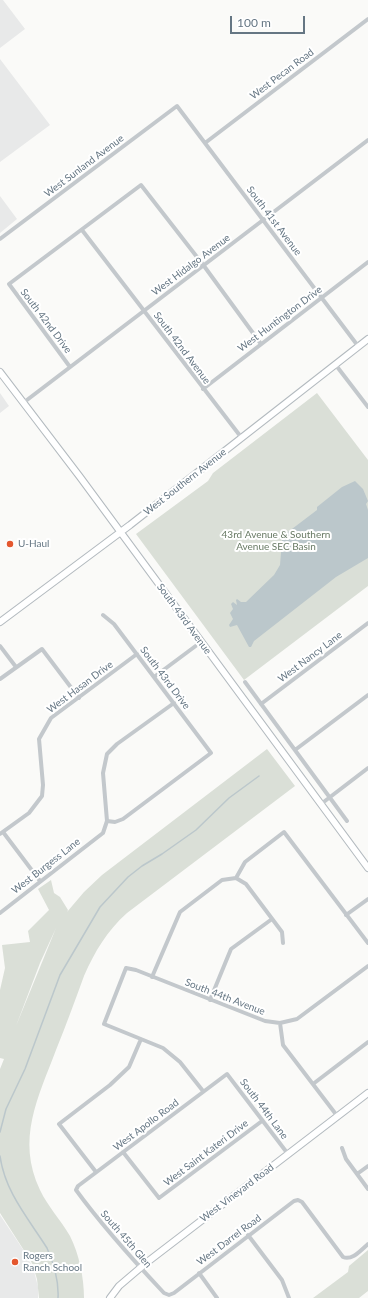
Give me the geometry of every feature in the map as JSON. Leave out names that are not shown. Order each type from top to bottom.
[{"type":"main road","name":"West Southern Avenue","points":[[0,622],[120,532],[368,339]]},
{"type":"main road","name":"South 43rd Avenue","points":[[0,372],[368,868]]},
{"type":"main road","name":"West Vineyard Road","points":[[110,1298],[119,1286],[140,1268],[368,1093]]},
{"type":"street","name":"West Pecan Road","points":[[205,143],[368,19]]},
{"type":"street","name":"South 41st Avenue","points":[[177,106],[358,346]]},
{"type":"street","name":"West Sunland Avenue","points":[[0,239],[177,106]]},
{"type":"street","name":"West Hidalgo Avenue","points":[[23,403],[368,140]]},
{"type":"street","points":[[82,230],[141,184],[261,344]]},
{"type":"street","name":"South 42nd Drive","points":[[70,367],[9,284],[82,230]]},
{"type":"street","name":"South 42nd Avenue","points":[[82,230],[241,438]]},
{"type":"street","name":"West Huntington Drive","points":[[203,389],[368,262]]},
{"type":"street","points":[[335,364],[368,407]]},
{"type":"street","name":"South 43rd Drive","points":[[103,615],[114,624],[211,753],[122,819],[115,822],[107,821]]},
{"type":"street","name":"West Nancy Lane","points":[[261,704],[368,623]]},
{"type":"street","points":[[154,677],[201,642]]},
{"type":"street","points":[[0,646],[16,668]]},
{"type":"street","points":[[0,679],[42,649],[79,698]]},
{"type":"street","name":"West Hasan Drive","points":[[1,833],[29,813],[42,796],[43,785],[39,739],[51,718],[137,654]]},
{"type":"street","points":[[245,682],[347,821]]},
{"type":"street","points":[[295,750],[368,694]]},
{"type":"street","points":[[107,821],[103,774],[107,754],[117,744],[174,703]]},
{"type":"street","points":[[321,804],[368,768]]},
{"type":"street","name":"West Burgess Lane","points":[[0,913],[103,832],[107,821]]},
{"type":"street","points":[[236,878],[245,862],[284,832],[368,944]]},
{"type":"street","points":[[1,833],[40,881]]},
{"type":"street","points":[[152,977],[180,912],[222,880],[236,878],[246,884],[282,932],[283,943]]},
{"type":"street","points":[[346,915],[368,899]]},
{"type":"street","points":[[210,1000],[231,949],[272,919]]},
{"type":"street","points":[[338,1117],[283,1045],[280,1023],[297,1019],[368,966]]},
{"type":"street","name":"South 44th Avenue","points":[[141,1039],[104,1024],[126,968],[265,1021],[280,1023]]},
{"type":"street","points":[[96,1172],[59,1124],[110,1085],[129,1067],[141,1039],[163,1048],[180,1062],[204,1091]]},
{"type":"street","points":[[313,1084],[368,1042]]},
{"type":"street","name":"West Apollo Road","points":[[76,1190],[78,1186],[96,1172],[227,1074]]},
{"type":"street","name":"South 44th Lane","points":[[227,1074],[288,1154]]},
{"type":"street","name":"West Saint Kateri Drive","points":[[124,1152],[159,1198],[262,1121]]},
{"type":"street","points":[[342,1148],[346,1159],[368,1189]]},
{"type":"street","points":[[357,1174],[368,1166]]},
{"type":"street","name":"South 45th Glen","points":[[76,1190],[100,1222],[140,1268],[164,1293],[169,1295]]},
{"type":"street","name":"West Darrel Road","points":[[169,1295],[174,1293],[294,1201],[298,1200],[302,1202],[343,1257],[352,1257],[368,1244]]},
{"type":"street","points":[[248,1235],[282,1280],[289,1298]]},
{"type":"street","points":[[199,1273],[217,1298]]},
{"type":"shaded area","points":[[0,0],[3,0],[25,29],[0,48]]},
{"type":"shaded area","points":[[0,59],[50,125],[0,162]]},
{"type":"shaded area","points":[[0,196],[17,219],[0,233]]},
{"type":"shaded area","points":[[0,393],[9,406],[0,413]]},
{"type":"shaded area","points":[[355,481],[363,489],[368,501],[366,504],[368,510],[368,558],[336,577],[254,641],[251,647],[249,647],[237,625],[230,627],[229,625],[233,619],[230,613],[233,609],[231,604],[233,602],[237,605],[237,599],[241,602],[246,602],[274,575],[280,565],[282,540],[288,532],[317,510],[317,507],[342,487]]},
{"type":"shaded area","name":"Rogers Ranch School","points":[[0,1215],[26,1254],[34,1271],[38,1287],[38,1298],[0,1298]]},
{"type":"green space","name":"43rd Avenue & Southern Avenue SEC Basin","points":[[317,393],[368,460],[368,586],[244,680],[136,534],[208,481],[213,473]]},
{"type":"green space","points":[[267,749],[295,786],[127,913],[113,927],[97,950],[88,967],[37,1102],[32,1119],[30,1136],[30,1153],[33,1171],[43,1196],[70,1236],[76,1250],[83,1282],[84,1298],[39,1298],[37,1279],[32,1263],[0,1213],[0,1069],[4,1059],[0,1058],[0,990],[5,968],[2,945],[30,942],[28,931],[49,910],[38,889],[51,880],[54,893],[60,897],[68,910],[67,912],[84,892],[102,875]],"holes":[[[56,928],[16,1026],[40,963]]]},
{"type":"green space","points":[[368,1250],[368,1291],[359,1298],[313,1298],[348,1272],[349,1266]]},
{"type":"waterway","points":[[0,1132],[6,1109],[25,1069],[60,975],[100,907],[128,877],[196,830],[229,798],[259,776]]},
{"type":"waterway","points":[[0,1156],[12,1193],[50,1254],[57,1279],[58,1298]]},
{"type":"place","name":"U-Haul","points":[[10,544]]},
{"type":"place","name":"Rogers Ranch School","points":[[15,1262]]}]
